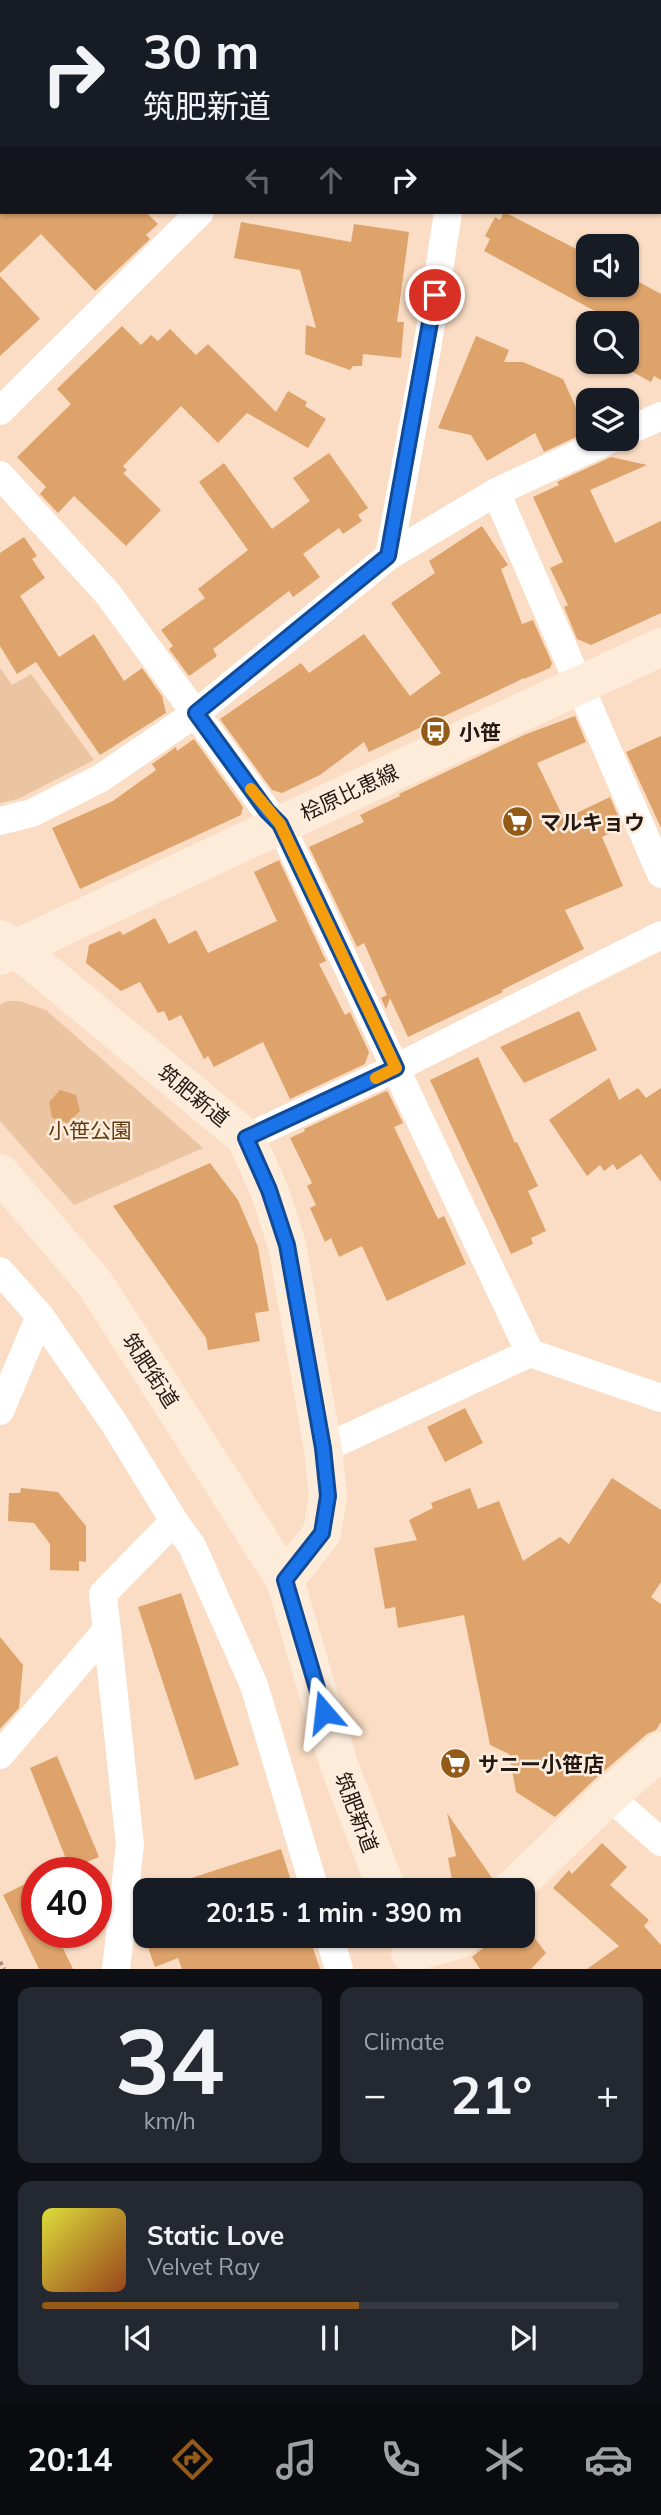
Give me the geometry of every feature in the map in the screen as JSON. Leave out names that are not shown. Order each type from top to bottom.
[{"type":"street","points":[[0,411],[198,214]]},
{"type":"street","points":[[388,556],[426,349],[443,214]]},
{"type":"street","points":[[639,426],[661,416]]},
{"type":"street","points":[[0,821],[32,813],[101,778],[196,713],[388,556],[496,492],[585,451]]},
{"type":"street","points":[[0,475],[108,594],[267,811],[280,824],[530,1353]]},
{"type":"street","points":[[496,492],[661,874]]},
{"type":"street","name":"桧原比恵線","points":[[5,948],[280,824],[661,646]]},
{"type":"street","points":[[246,1138],[396,1068],[661,935]]},
{"type":"street","name":"筑肥新道","points":[[5,948],[246,1138],[269,1190],[287,1245],[323,1448],[328,1496],[322,1533],[285,1580],[340,1765],[382,1878]]},
{"type":"street","name":"筑肥街道","points":[[0,1173],[96,1286],[285,1580]]},
{"type":"street","points":[[0,1271],[40,1316],[114,1423],[192,1546],[254,1685],[311,1878]]},
{"type":"street","points":[[0,1411],[40,1316]]},
{"type":"street","points":[[323,1448],[530,1353],[661,1398]]},
{"type":"street","points":[[116,1969],[130,1845],[103,1594],[174,1521]]},
{"type":"street","points":[[0,1755],[107,1630]]},
{"type":"street","points":[[524,1878],[609,1796],[661,1751]]},
{"type":"street","points":[[609,1796],[661,1842]]},
{"type":"street","points":[[333,1948],[339,1969]]},
{"type":"street","points":[[410,1953],[428,1948]]},
{"type":"path","points":[[0,1962],[4,1969]]},
{"type":"green space","points":[[0,668],[12,685],[31,674],[94,760],[18,799],[0,803]]},
{"type":"green space","name":"小笹公園","points":[[7,1001],[20,1001],[46,1010],[203,1148],[74,1205],[0,1121],[0,1005]]},
{"type":"building","points":[[0,214],[148,214],[158,224],[146,235],[150,239],[95,291],[41,234],[0,273]]},
{"type":"building","points":[[503,214],[508,214],[576,249],[576,297],[639,297],[639,282],[661,294],[661,380],[654,376],[651,382],[636,374],[639,374],[639,311],[595,311],[484,251],[490,239],[485,236],[495,217],[500,220]]},
{"type":"building","points":[[241,222],[351,242],[354,224],[409,232],[397,322],[404,322],[401,358],[363,354],[362,366],[353,366],[350,370],[305,354],[306,325],[316,328],[300,270],[234,258]]},
{"type":"building","points":[[0,276],[40,319],[0,356]]},
{"type":"building","points":[[122,326],[141,345],[151,335],[158,341],[170,329],[196,355],[208,344],[276,412],[288,391],[307,402],[305,406],[326,419],[308,448],[247,413],[218,443],[181,406],[123,466],[127,470],[123,473],[161,510],[126,546],[74,496],[58,513],[40,494],[46,487],[17,457],[71,404],[57,389]]},
{"type":"building","points":[[476,336],[509,350],[504,362],[523,362],[563,379],[576,408],[576,437],[544,452],[535,433],[487,461],[471,435],[438,428]]},
{"type":"building","points":[[329,453],[368,508],[358,515],[362,521],[343,534],[339,528],[303,554],[320,577],[293,597],[289,591],[213,649],[217,656],[189,676],[169,649],[173,646],[161,630],[205,598],[198,589],[248,550],[199,482],[224,463],[272,529],[310,501],[293,478]]},
{"type":"building","points":[[611,457],[647,465],[590,490],[615,543],[661,521],[661,613],[591,645],[577,639],[564,607],[568,605],[550,568],[563,562],[533,497],[559,485],[557,482]]},
{"type":"building","points":[[482,526],[508,565],[501,569],[522,624],[533,620],[552,663],[550,668],[369,752],[364,742],[320,775],[282,793],[272,790],[220,719],[301,663],[309,673],[364,634],[410,696],[441,673],[391,603],[435,573],[429,561]]},
{"type":"building","points":[[24,537],[37,556],[32,559],[45,578],[20,596],[59,657],[94,634],[124,681],[142,668],[162,696],[166,713],[100,755],[36,662],[17,674],[0,646],[0,553]]},
{"type":"building","points":[[575,716],[586,742],[537,763],[564,819],[610,797],[623,827],[602,837],[623,886],[565,910],[584,949],[502,990],[503,992],[408,1037],[390,998],[386,1009],[381,998],[387,995],[364,943],[357,947],[309,847],[364,822],[360,815],[400,796],[399,794],[524,735]]},
{"type":"building","points":[[661,736],[661,828],[626,752]]},
{"type":"building","points":[[194,739],[243,807],[241,815],[80,889],[52,828],[113,801],[156,770],[152,764],[176,747],[177,751]]},
{"type":"building","points":[[279,860],[326,961],[319,964],[345,1015],[350,1012],[369,1052],[365,1064],[290,1099],[263,1042],[214,1067],[208,1056],[204,1059],[181,1015],[169,1021],[164,1011],[158,1013],[140,982],[121,991],[86,963],[89,945],[120,931],[123,935],[155,918],[169,944],[196,930],[208,953],[277,921],[254,872]]},
{"type":"building","points":[[579,1011],[597,1050],[524,1083],[500,1047]]},
{"type":"building","points":[[478,1057],[515,1143],[517,1142],[538,1186],[528,1191],[546,1231],[531,1238],[533,1244],[511,1254],[430,1080]]},
{"type":"building","points":[[609,1078],[619,1100],[638,1088],[646,1098],[661,1088],[661,1182],[641,1154],[617,1170],[613,1164],[604,1171],[600,1165],[587,1176],[549,1120]]},
{"type":"building","points":[[60,1090],[76,1095],[80,1111],[68,1123],[52,1118],[49,1102]]},
{"type":"building","points":[[386,1091],[403,1123],[394,1127],[438,1219],[444,1216],[466,1264],[387,1301],[362,1246],[339,1257],[331,1238],[325,1242],[310,1208],[316,1205],[307,1186],[312,1183],[290,1138]]},
{"type":"building","points":[[210,1163],[238,1200],[258,1247],[269,1311],[255,1313],[260,1341],[208,1350],[206,1338],[113,1206]]},
{"type":"building","points":[[465,1408],[483,1443],[445,1462],[427,1427]]},
{"type":"building","points":[[612,1478],[661,1510],[661,1582],[651,1597],[661,1604],[661,1722],[656,1730],[647,1734],[555,1817],[516,1792],[509,1754],[490,1745],[464,1615],[398,1628],[395,1607],[385,1609],[374,1548],[417,1540],[409,1520],[433,1508],[431,1503],[470,1488],[478,1509],[499,1501],[523,1561],[560,1537],[569,1544]]},
{"type":"building","points":[[21,1488],[58,1492],[86,1526],[86,1562],[79,1561],[79,1571],[50,1570],[50,1544],[34,1523],[8,1521],[9,1493],[20,1493]]},
{"type":"building","points":[[181,1593],[239,1765],[195,1780],[138,1607]]},
{"type":"building","points":[[0,1637],[23,1665],[19,1708],[0,1729]]},
{"type":"building","points":[[57,1756],[99,1857],[65,1857],[30,1768]]},
{"type":"building","points":[[447,1813],[492,1878],[452,1878],[448,1858],[456,1856]]},
{"type":"building","points":[[602,1843],[627,1867],[610,1885],[649,1920],[644,1926],[661,1945],[661,1969],[587,1969],[619,1946],[553,1888],[569,1870],[572,1874]]},
{"type":"building","points":[[281,1849],[290,1878],[192,1878]]},
{"type":"building","points":[[21,1886],[21,1932],[3,1895]]},
{"type":"building","points":[[535,1939],[546,1953],[531,1969],[480,1969],[472,1957],[483,1948],[535,1948]]},
{"type":"building","points":[[29,1948],[63,1948],[73,1969],[39,1969]]},
{"type":"building","points":[[148,1948],[313,1948],[320,1969],[182,1969],[178,1958],[155,1967]]},
{"type":"slow traffic","points":[[251,789],[280,824],[396,1068],[376,1078]]},
{"type":"place","name":"小笹","points":[[436,732]]},
{"type":"place","name":"マルキョウ","points":[[517,822]]},
{"type":"place","name":"サニー小笹店","points":[[455,1764]]},
{"type":"route","points":[[324,1712],[285,1580],[322,1533],[328,1496],[323,1448],[287,1245],[269,1190],[246,1138],[396,1068],[280,824],[267,811],[196,713],[388,556],[435,295]]}]
